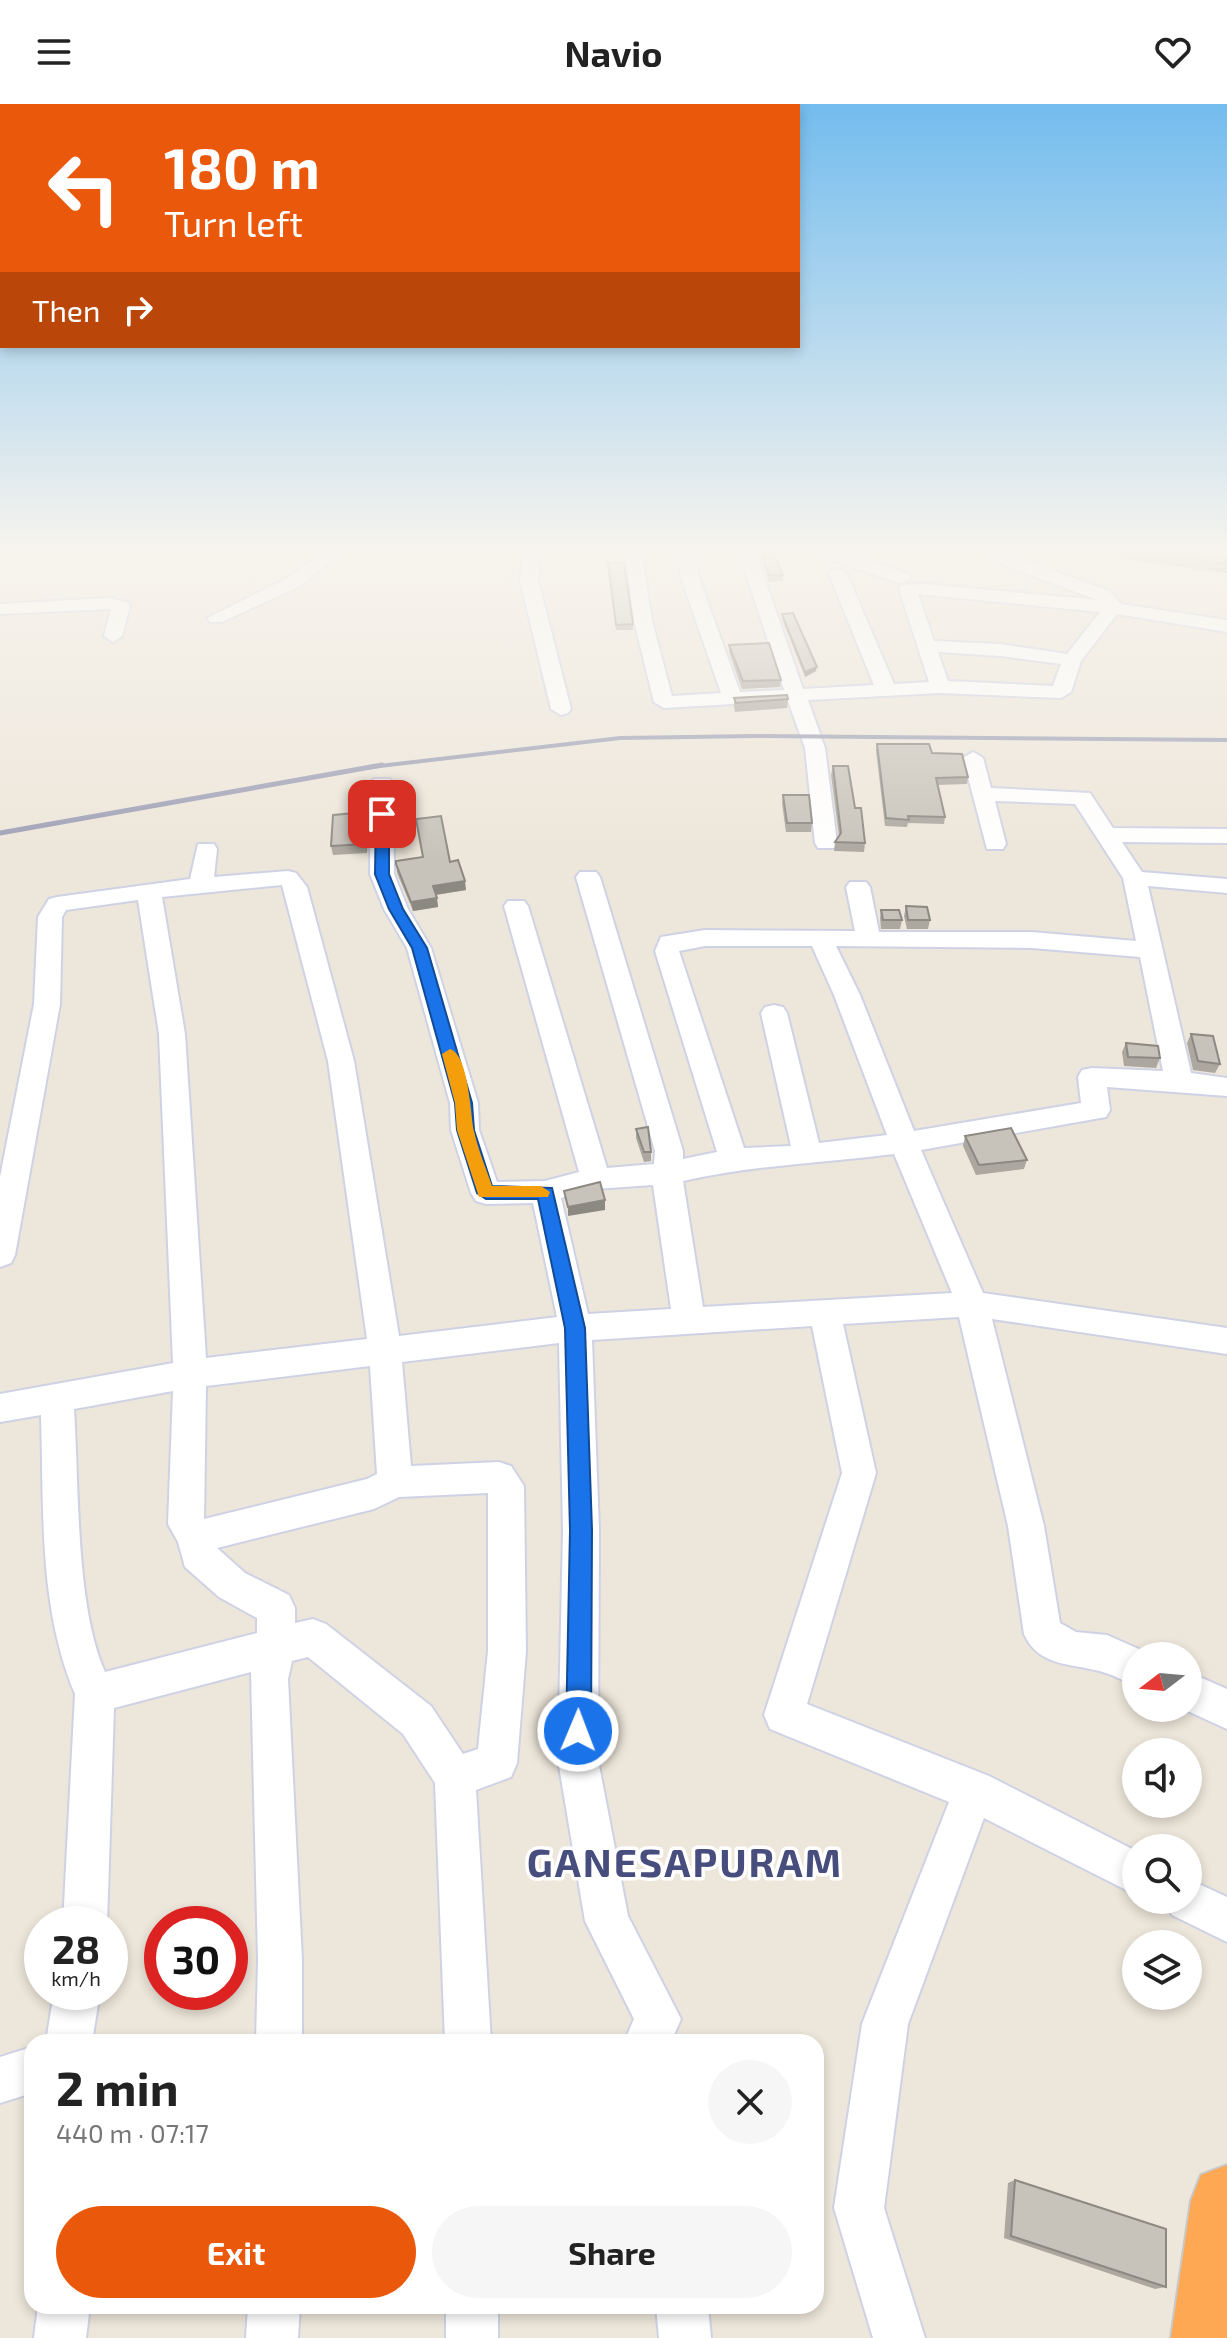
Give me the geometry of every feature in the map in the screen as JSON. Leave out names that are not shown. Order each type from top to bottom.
[{"type":"highway","points":[[1209,2338],[1227,2201]]},
{"type":"street","points":[[547,653],[561,709]]},
{"type":"street","points":[[651,653],[664,702],[940,687],[1061,692],[1077,653]]},
{"type":"street","points":[[717,653],[732,697]]},
{"type":"street","points":[[781,653],[815,748],[826,843]]},
{"type":"street","points":[[871,653],[886,689]]},
{"type":"street","points":[[928,653],[940,687]]},
{"type":"street","points":[[1023,653],[1072,660]]},
{"type":"street","points":[[973,758],[995,844]]},
{"type":"street","points":[[382,784],[382,874],[396,909],[419,948],[464,1103],[465,1130],[486,1193],[545,1192],[595,1178],[670,1173],[733,1159],[808,1155],[904,1143],[1096,1110],[1092,1077],[1179,1081],[1227,1087]]},
{"type":"street","points":[[983,794],[1082,798],[1109,835],[1135,878],[1179,1081]]},
{"type":"street","points":[[1109,835],[1227,836]]},
{"type":"street","points":[[201,885],[206,849]]},
{"type":"street","points":[[588,877],[669,1151],[668,1190],[689,1321]]},
{"type":"street","points":[[0,1255],[47,1004],[50,917],[57,904],[201,885],[288,878],[295,887],[341,1061],[385,1350],[395,1482]]},
{"type":"street","points":[[1135,878],[1227,886]]},
{"type":"street","points":[[858,887],[868,938]]},
{"type":"street","points":[[149,893],[172,1034],[190,1374],[186,1524],[196,1537],[198,1555],[232,1585],[276,1608],[276,1644],[269,1679],[280,1960],[279,2034]]},
{"type":"street","points":[[516,906],[595,1178]]},
{"type":"street","points":[[733,1159],[667,951],[670,942],[705,938],[1032,940],[1149,950]]},
{"type":"street","points":[[820,938],[847,995],[904,1143],[972,1304],[1026,1526],[1043,1634],[1072,1650],[1107,1654],[1122,1661]]},
{"type":"street","points":[[774,1013],[808,1155]]},
{"type":"street","points":[[545,1192],[575,1328],[581,1530],[578,1760],[607,1921],[658,2019],[651,2034]]},
{"type":"street","points":[[0,1408],[190,1374],[575,1328],[972,1304],[1227,1341]]},
{"type":"street","points":[[825,1313],[859,1473],[784,1715],[974,1791],[1122,1867]]},
{"type":"street","points":[[57,1398],[69,1600],[85,1677],[95,1694],[86,1906]]},
{"type":"street","points":[[196,1537],[374,1493],[395,1482],[499,1477],[506,1486],[507,1651],[497,1763],[455,1777]]},
{"type":"street","points":[[95,1694],[276,1644],[313,1637],[417,1720],[455,1777],[468,2034]]},
{"type":"street","points":[[1202,1697],[1227,1709]]},
{"type":"street","points":[[899,2338],[859,2208],[885,2024],[974,1791]]},
{"type":"street","points":[[1202,1908],[1227,1920]]},
{"type":"street","points":[[70,2034],[74,2010]]},
{"type":"street","points":[[0,2080],[24,2072]]},
{"type":"street","points":[[272,2338],[274,2314]]},
{"type":"street","points":[[472,2314],[472,2338]]},
{"type":"street","points":[[683,2314],[685,2338]]},
{"type":"building","points":[[732,653],[772,653],[781,680],[743,681]]},
{"type":"building","points":[[798,653],[811,653],[817,667],[805,672]]},
{"type":"building","points":[[787,695],[788,699],[736,703],[734,698]]},
{"type":"building","points":[[877,744],[929,744],[932,753],[962,754],[968,777],[936,778],[945,817],[886,818]]},
{"type":"building","points":[[833,766],[848,766],[855,808],[861,808],[865,843],[835,842],[841,833]]},
{"type":"building","points":[[783,795],[809,795],[812,823],[787,823]]},
{"type":"building","points":[[366,812],[366,844],[331,846],[333,815]]},
{"type":"building","points":[[441,816],[450,862],[458,860],[465,881],[433,886],[437,898],[411,902],[396,861],[423,857],[416,819]]},
{"type":"building","points":[[906,906],[927,907],[930,920],[908,920]]},
{"type":"building","points":[[881,910],[899,910],[902,920],[883,920]]},
{"type":"building","points":[[1191,1034],[1213,1036],[1220,1064],[1198,1061]]},
{"type":"building","points":[[1126,1043],[1158,1046],[1160,1058],[1128,1057]]},
{"type":"building","points":[[648,1127],[651,1152],[644,1152],[636,1129]]},
{"type":"building","points":[[1011,1128],[1027,1160],[979,1165],[965,1136]]},
{"type":"building","points":[[600,1182],[605,1200],[568,1207],[564,1191]]},
{"type":"building","points":[[1015,2180],[1166,2229],[1166,2287],[1011,2236]]},
{"type":"railway","points":[[371,767],[620,738],[754,736],[1227,740]]},
{"type":"railway","points":[[0,833],[382,765]]},
{"type":"slow traffic","points":[[450,1054],[464,1103],[465,1130],[486,1193],[541,1192]]},
{"type":"district","name":"GANESAPURAM","points":[[685,1861]]},
{"type":"route","points":[[382,814],[382,874],[396,909],[419,948],[464,1103],[465,1130],[486,1193],[545,1192],[575,1328],[581,1530],[578,1731]]}]
